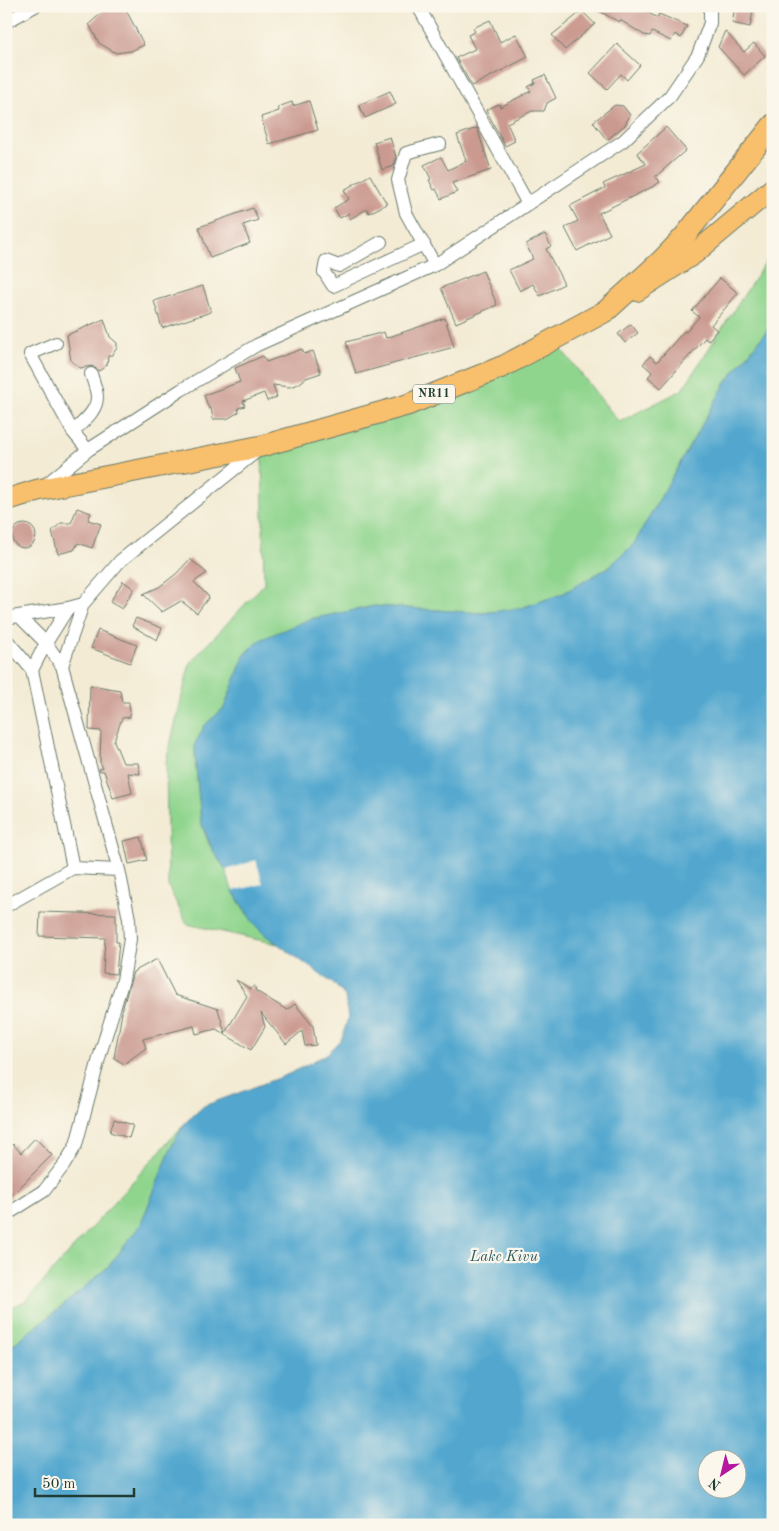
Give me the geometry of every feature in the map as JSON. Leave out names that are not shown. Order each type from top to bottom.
[{"type":"highway","name":"NR11","points":[[6,500],[38,490],[262,446],[407,405],[504,366],[606,311],[662,260],[684,237],[773,125]]},
{"type":"main road","points":[[606,311],[694,254],[773,188]]},
{"type":"street","points":[[6,22],[35,6]]},
{"type":"street","points":[[418,6],[528,204]]},
{"type":"street","points":[[38,490],[88,450],[181,390],[257,345],[435,265],[623,141],[670,96],[698,55],[710,23],[710,6]]},
{"type":"street","points":[[435,265],[406,213],[398,180],[406,153],[440,144]]},
{"type":"street","points":[[381,242],[339,266],[326,261],[324,272],[333,286],[424,244]]},
{"type":"street","points":[[56,343],[30,354],[73,432],[88,450]]},
{"type":"street","points":[[73,432],[92,414],[97,397],[91,374]]},
{"type":"street","points":[[62,666],[83,604],[120,561],[262,446]]},
{"type":"street","points":[[6,618],[83,604]]},
{"type":"street","points":[[32,670],[68,608]]},
{"type":"street","points":[[6,1215],[44,1191],[64,1166],[76,1145],[101,1051],[123,980],[130,939],[129,919],[119,870],[62,666],[46,643],[20,616]]},
{"type":"street","points":[[6,639],[32,670],[73,868]]},
{"type":"street","points":[[6,906],[73,868],[119,870]]},
{"type":"green space","points":[[770,255],[773,257],[773,323],[725,384],[634,544],[609,567],[562,594],[521,608],[482,613],[375,606],[310,619],[236,678],[224,708],[205,725],[195,744],[201,822],[209,844],[226,870],[233,891],[243,909],[264,934],[277,944],[187,924],[168,886],[166,762],[190,663],[264,584],[262,446],[407,405],[554,340],[619,422],[682,390]]},
{"type":"green space","points":[[185,1123],[173,1143],[141,1224],[109,1266],[65,1304],[6,1350],[6,1309],[26,1301]]},
{"type":"water","name":"Lake Kivu","points":[[773,323],[773,1525],[6,1525],[6,1350],[65,1304],[109,1266],[141,1224],[173,1143],[185,1123],[204,1106],[289,1074],[327,1054],[342,1038],[348,1018],[345,996],[335,985],[264,934],[254,924],[233,891],[226,870],[213,851],[201,822],[195,744],[205,725],[224,708],[244,656],[262,639],[310,619],[375,606],[482,613],[521,608],[562,594],[609,567],[634,544],[725,384]]},
{"type":"pier","points":[[256,860],[263,884],[233,891],[226,870]]},
{"type":"building","points":[[124,6],[144,45],[131,51],[116,53],[99,43],[89,24],[106,9]]},
{"type":"building","points":[[590,6],[621,6],[630,9],[632,6],[638,6],[657,18],[659,14],[687,26],[681,38],[675,34],[671,41],[652,32],[650,36],[644,35],[620,20],[619,22]]},
{"type":"building","points":[[735,6],[754,6],[750,27],[732,23]]},
{"type":"building","points":[[582,11],[595,24],[565,50],[552,35]]},
{"type":"building","points":[[490,20],[500,42],[516,34],[528,57],[472,86],[456,58],[475,49],[468,35],[475,32],[473,28]]},
{"type":"building","points":[[725,31],[744,52],[754,43],[765,56],[744,75],[718,47]]},
{"type":"building","points":[[617,44],[640,65],[627,80],[621,74],[607,89],[590,73]]},
{"type":"building","points":[[545,75],[556,98],[547,103],[544,111],[532,111],[507,123],[515,141],[505,146],[486,110],[499,104],[500,107],[531,91],[528,87],[535,83],[534,80]]},
{"type":"building","points":[[390,91],[396,104],[365,118],[359,105]]},
{"type":"building","points":[[309,101],[318,130],[269,144],[261,117],[279,111],[278,107],[292,102],[293,106]]},
{"type":"building","points":[[615,105],[623,106],[630,115],[625,125],[607,140],[593,122]]},
{"type":"building","points":[[666,127],[686,150],[655,177],[660,182],[599,213],[610,234],[577,251],[565,228],[578,221],[570,206],[605,188],[603,184],[646,164],[637,153]]},
{"type":"building","points":[[477,128],[491,170],[452,183],[457,192],[441,199],[429,180],[431,179],[424,165],[441,157],[448,170],[466,161],[457,135]]},
{"type":"building","points":[[390,137],[396,157],[394,166],[382,170],[374,142]]},
{"type":"building","points":[[370,175],[387,204],[369,213],[367,209],[350,219],[349,213],[340,218],[334,208],[349,199],[344,190]]},
{"type":"building","points":[[253,208],[258,220],[243,225],[250,243],[210,258],[199,227]]},
{"type":"building","points":[[545,234],[551,246],[546,249],[564,284],[540,296],[533,284],[520,291],[509,270],[533,259],[526,244]]},
{"type":"building","points":[[483,271],[497,305],[456,323],[441,288]]},
{"type":"building","points":[[720,278],[738,293],[711,325],[717,330],[708,341],[705,338],[661,388],[648,377],[652,372],[643,364],[650,356],[657,362],[684,331],[686,332],[699,317],[692,311]]},
{"type":"building","points":[[203,286],[211,312],[162,328],[154,301]]},
{"type":"building","points":[[445,318],[454,347],[356,374],[346,342],[384,332],[386,338]]},
{"type":"building","points":[[104,319],[110,337],[117,343],[117,348],[112,355],[108,356],[107,365],[99,371],[92,366],[80,368],[71,361],[67,335]]},
{"type":"building","points":[[631,324],[638,333],[625,343],[618,334]]},
{"type":"building","points":[[302,349],[304,354],[313,351],[321,373],[306,378],[290,387],[273,385],[277,397],[267,401],[264,393],[243,401],[245,406],[238,408],[239,412],[227,419],[213,419],[211,408],[209,409],[204,395],[240,382],[235,368],[263,356],[266,362]]},
{"type":"building","points":[[77,508],[91,513],[88,520],[101,524],[92,548],[78,543],[74,550],[58,554],[52,531],[61,523],[71,523]]},
{"type":"building","points":[[24,524],[32,528],[36,536],[32,544],[24,548],[16,544],[12,536],[16,528]]},
{"type":"building","points":[[190,559],[207,573],[194,582],[209,597],[197,613],[181,601],[162,612],[143,594],[159,587],[176,574]]},
{"type":"building","points":[[123,581],[134,589],[122,609],[110,602]]},
{"type":"building","points":[[136,618],[162,628],[157,640],[132,626]]},
{"type":"building","points":[[98,630],[137,645],[130,663],[91,648]]},
{"type":"building","points":[[90,685],[120,690],[122,702],[129,702],[130,717],[122,718],[114,741],[123,763],[138,763],[140,774],[128,773],[132,793],[113,798],[104,771],[99,769],[103,768],[100,762],[101,731],[89,730]]},
{"type":"building","points":[[141,837],[147,860],[129,864],[124,841]]},
{"type":"building","points":[[40,912],[116,914],[116,942],[119,942],[116,974],[103,973],[105,938],[39,936]]},
{"type":"building","points":[[157,959],[175,995],[218,1009],[225,1033],[247,996],[236,980],[251,989],[254,985],[256,991],[287,1010],[295,1004],[313,1026],[316,1045],[305,1046],[302,1031],[286,1044],[261,1013],[265,1027],[251,1050],[216,1029],[196,1034],[194,1026],[143,1039],[146,1048],[124,1064],[114,1058],[123,1007],[133,972]]},
{"type":"building","points":[[114,1119],[133,1125],[129,1138],[110,1132]]},
{"type":"building","points":[[35,1138],[52,1155],[6,1201],[6,1151],[13,1144],[21,1153]]}]
